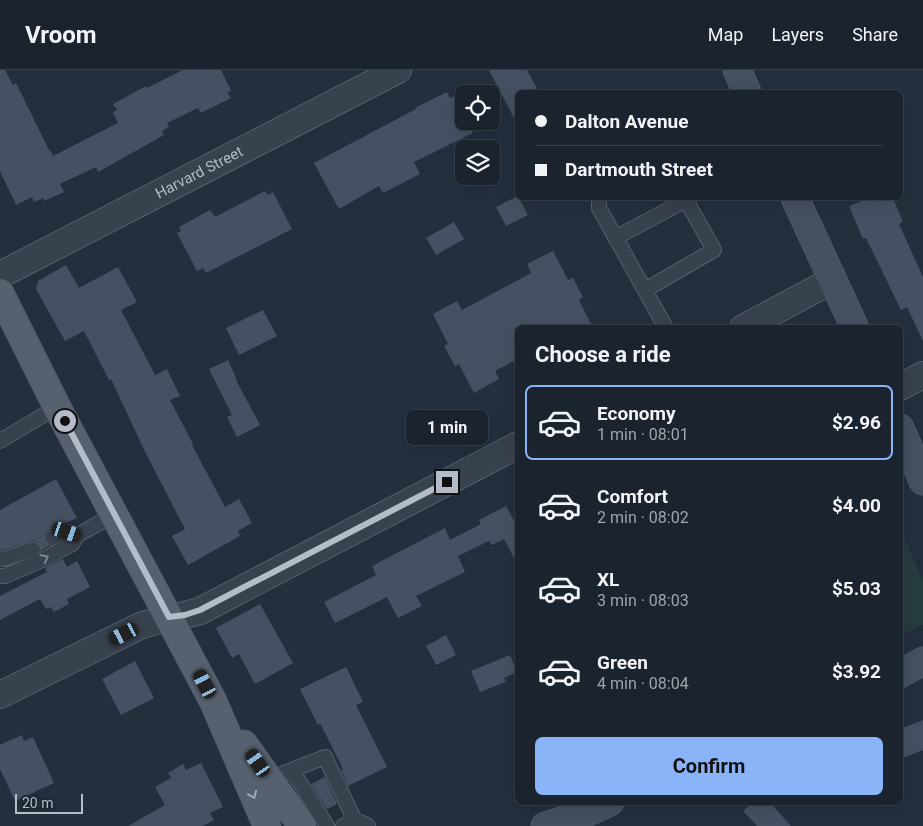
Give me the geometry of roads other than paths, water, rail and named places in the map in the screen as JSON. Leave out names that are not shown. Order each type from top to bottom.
[{"type":"main road","points":[[0,293],[57,407],[213,701],[266,826]]},
{"type":"main road","points":[[213,701],[280,774],[302,826]]},
{"type":"street","name":"Harvard Street","points":[[0,275],[398,70]]},
{"type":"street","points":[[737,70],[746,90]]},
{"type":"street","points":[[796,200],[854,325]]},
{"type":"street","points":[[749,325],[833,280]]},
{"type":"street","points":[[903,385],[923,375]]},
{"type":"street","points":[[903,435],[923,481]]},
{"type":"street","points":[[0,695],[140,626],[200,610],[515,447]]},
{"type":"street","points":[[903,672],[923,662]]},
{"type":"street","points":[[546,826],[586,813],[603,805]]},
{"type":"lane","points":[[599,200],[599,208],[664,325]]},
{"type":"lane","points":[[615,238],[686,200]]},
{"type":"lane","points":[[645,290],[714,250],[689,200]]},
{"type":"lane","points":[[0,441],[57,407]]},
{"type":"lane","points":[[0,576],[5,576],[42,560],[72,544],[78,535],[115,514]]},
{"type":"lane","points":[[52,538],[67,532],[78,535]]},
{"type":"lane","points":[[0,558],[4,559],[33,549]]},
{"type":"lane","points":[[327,826],[280,774],[324,757],[349,823],[368,826]]}]
